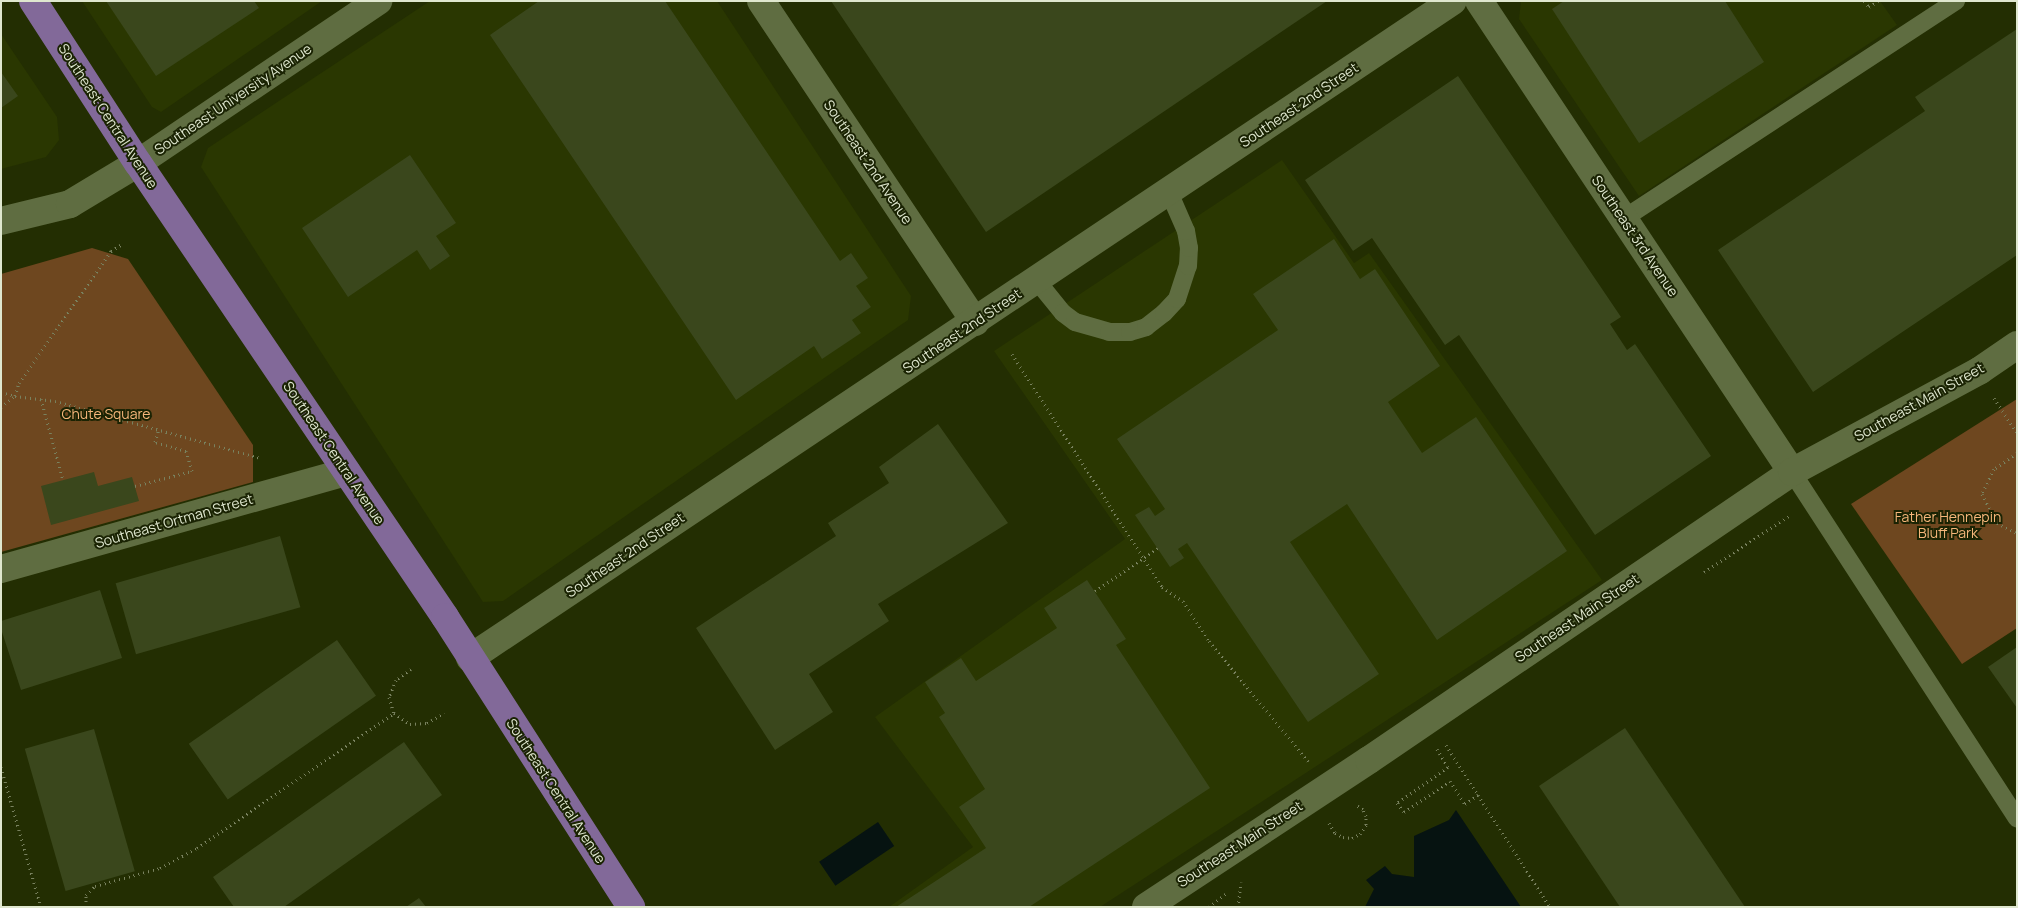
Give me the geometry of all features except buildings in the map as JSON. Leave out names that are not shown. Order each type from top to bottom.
[{"type":"main road","name":"Southeast Central Avenue","points":[[33,1],[138,162],[445,616],[630,907]]},
{"type":"street","name":"Southeast University Avenue","points":[[1,221],[70,204],[138,162],[378,1]]},
{"type":"street","name":"Southeast 2nd Avenue","points":[[761,1],[975,322]]},
{"type":"street","name":"Southeast 2nd Street","points":[[470,658],[1038,281],[1453,1]]},
{"type":"street","name":"Southeast 3rd Avenue","points":[[1479,1],[1792,472]]},
{"type":"street","name":"Southeast Main Street","points":[[1146,907],[1369,760],[1792,472],[1979,371],[2017,346]]},
{"type":"street","name":"Southeast Ortman Street","points":[[1,569],[347,472]]},
{"type":"lane","points":[[1623,219],[1956,1]]},
{"type":"lane","points":[[1038,281],[1063,313],[1075,322],[1109,332],[1130,332],[1146,327],[1164,313],[1177,299],[1188,266],[1189,248],[1186,231],[1169,192]]},
{"type":"lane","points":[[1792,472],[2017,818]]},
{"type":"path","points":[[1864,1],[1869,7],[1878,1]]},
{"type":"path","points":[[1,407],[16,396],[20,383],[111,251],[122,244]]},
{"type":"path","points":[[1012,354],[1162,587],[1183,601],[1209,641],[1308,761]]},
{"type":"path","points":[[1,392],[55,401],[260,458]]},
{"type":"path","points":[[1993,395],[2017,433]]},
{"type":"path","points":[[41,400],[63,480]]},
{"type":"path","points":[[135,486],[192,471],[186,451],[155,442],[158,429]]},
{"type":"path","points":[[2017,453],[1994,469],[1982,494],[1997,523],[2017,534]]},
{"type":"path","points":[[1095,591],[1158,548]]},
{"type":"path","points":[[411,669],[396,680],[389,697],[394,713],[410,724],[427,723],[444,713]]},
{"type":"path","points":[[86,907],[86,895],[95,886],[160,868],[197,848],[394,713]]},
{"type":"path","points":[[1443,741],[1550,907]]},
{"type":"path","points":[[1434,745],[1448,767],[1397,802],[1404,812],[1450,781],[1465,804],[1478,795]]},
{"type":"path","points":[[1,767],[41,907]]},
{"type":"path","points":[[1327,817],[1335,833],[1343,837],[1352,838],[1360,834],[1366,825],[1366,816],[1362,809],[1351,802]]},
{"type":"path","points":[[1238,907],[1241,882]]},
{"type":"shaded area","points":[[82,1],[322,1],[161,112],[152,107]]},
{"type":"shaded area","points":[[430,1],[717,1],[911,296],[908,320],[503,601],[483,602],[201,167],[208,148]]},
{"type":"shaded area","points":[[1521,1],[1880,1],[1897,25],[1639,196],[1519,19]]},
{"type":"shaded area","points":[[1,34],[57,117],[59,140],[46,157],[1,169]]},
{"type":"shaded area","points":[[1282,160],[1354,263],[1369,253],[1602,580],[1100,907],[889,907],[973,847],[875,717],[1125,539],[994,351]]},
{"type":"shaded area","points":[[1456,810],[1521,907],[1365,907],[1374,889],[1366,880],[1385,866],[1392,874],[1414,877],[1414,836],[1449,820]]},
{"type":"shaded area","points":[[878,822],[894,846],[835,886],[819,862]]},
{"type":"green space","name":"Chute Square","points":[[92,248],[128,259],[253,445],[253,482],[1,552],[1,274]]},
{"type":"green space","name":"Father Hennepin Bluff Park","points":[[2017,399],[2017,628],[1962,664],[1851,504]]}]
